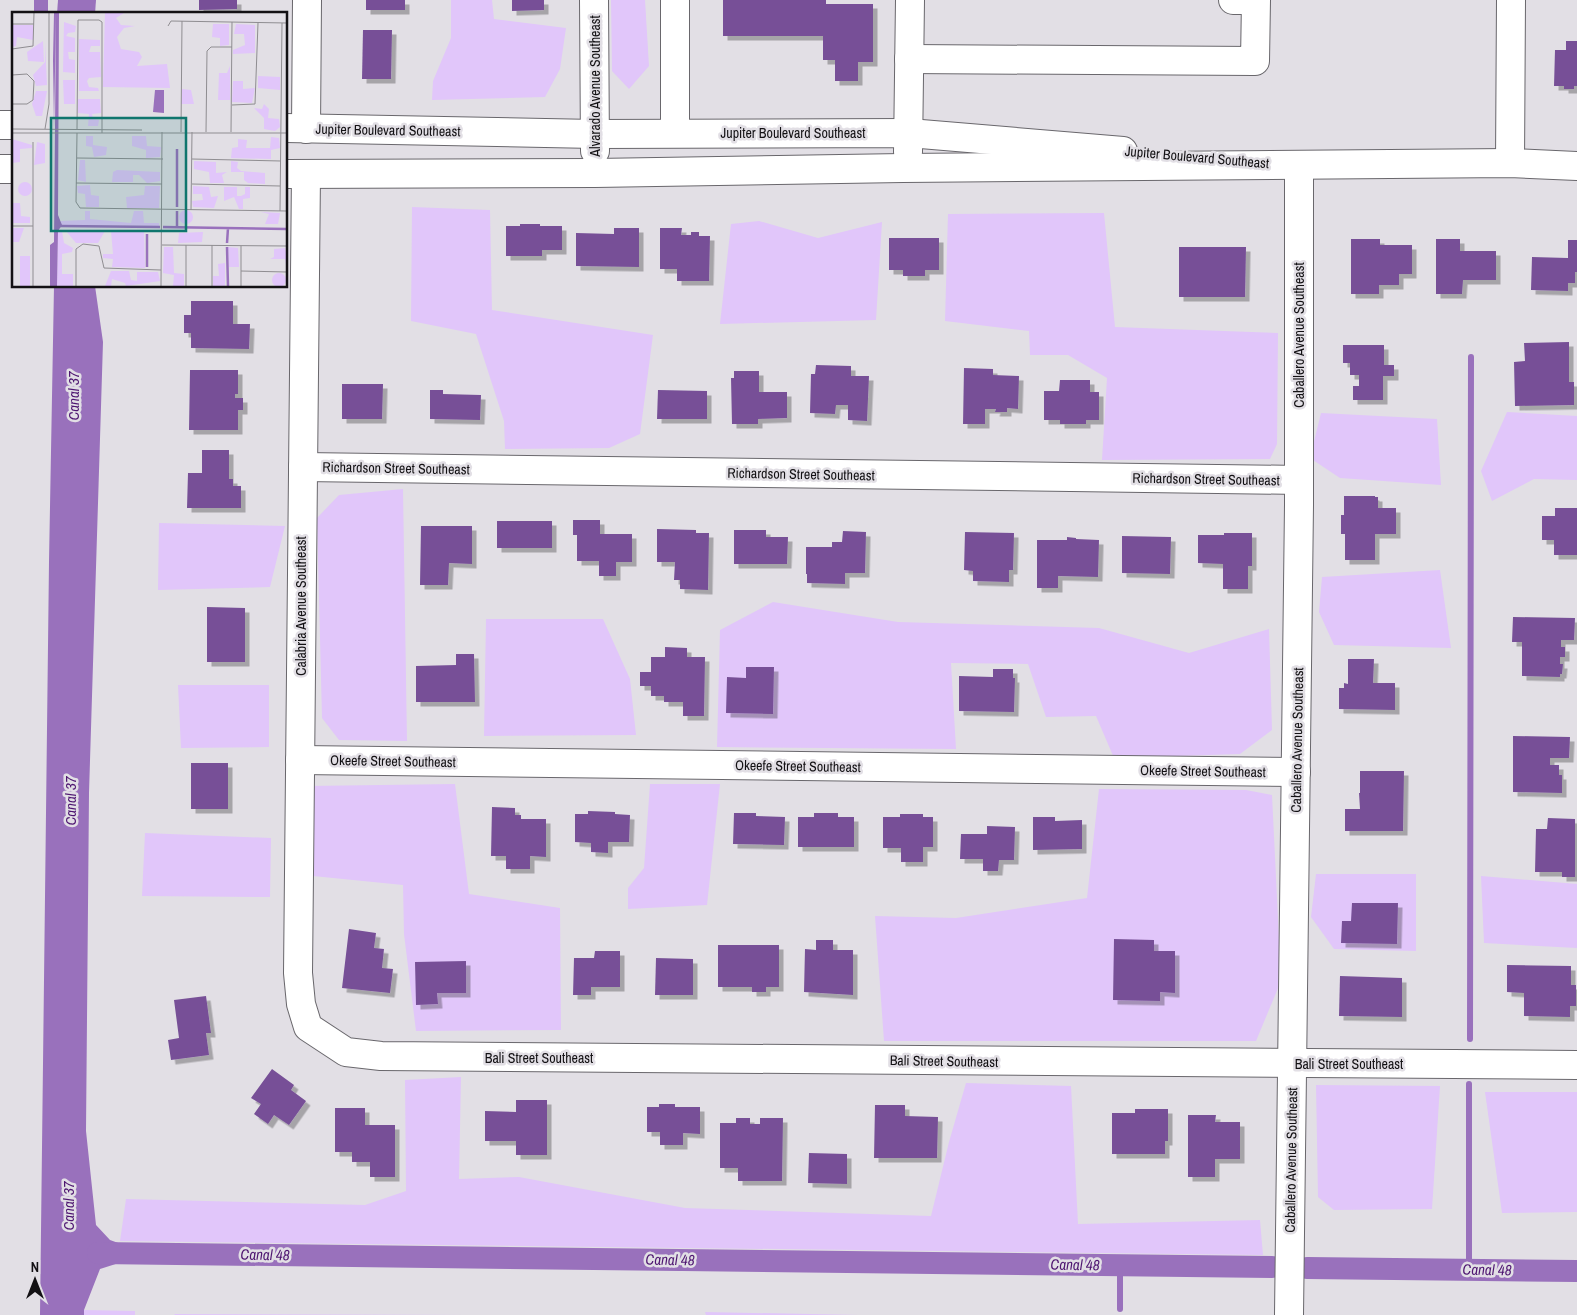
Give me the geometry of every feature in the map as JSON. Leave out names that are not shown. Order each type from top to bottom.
[{"type":"street","points":[[296,129],[307,0]]},
{"type":"street","name":"Alvarado Avenue Southeast","points":[[594,0],[595,173]]},
{"type":"street","points":[[675,0],[675,133]]},
{"type":"street","points":[[908,168],[910,0]]},
{"type":"street","points":[[910,59],[1255,60],[1256,0],[1233,0]]},
{"type":"street","points":[[1510,163],[1511,0]]},
{"type":"street","name":"Jupiter Boulevard Southeast","points":[[296,129],[595,134],[908,133],[1299,166]]},
{"type":"street","name":"Jupiter Boulevard Southeast","points":[[296,174],[595,173],[908,168],[1510,163],[1577,166]]},
{"type":"street","name":"Caballero Avenue Southeast","points":[[1289,1315],[1299,480],[1299,166]]},
{"type":"street","name":"Calabria Avenue Southeast","points":[[296,174],[303,467],[298,973],[301,1004],[308,1027],[316,1033]]},
{"type":"street","name":"Richardson Street Southeast","points":[[303,467],[1299,480]]},
{"type":"street","name":"Okeefe Street Southeast","points":[[300,760],[1296,772]]},
{"type":"street","name":"Bali Street Southeast","points":[[316,1033],[346,1052],[381,1056],[1577,1065]]},
{"type":"shaded area","points":[[451,0],[492,0],[494,19],[566,28],[560,69],[545,97],[432,100],[433,81],[451,38]]},
{"type":"shaded area","points":[[611,0],[645,0],[649,66],[629,89],[612,71]]},
{"type":"shaded area","points":[[412,207],[490,210],[492,310],[653,335],[640,434],[609,448],[505,449],[504,421],[476,334],[411,321]]},
{"type":"shaded area","points":[[1104,213],[1115,327],[1278,333],[1277,444],[1270,459],[1102,460],[1107,378],[1068,355],[1030,355],[1029,331],[945,321],[948,214]]},
{"type":"shaded area","points":[[759,221],[818,238],[882,222],[876,320],[720,324],[731,224]]},
{"type":"shaded area","points":[[1507,412],[1577,416],[1577,480],[1534,479],[1492,501],[1481,471]]},
{"type":"shaded area","points":[[1321,413],[1437,419],[1441,485],[1340,478],[1310,458]]},
{"type":"shaded area","points":[[403,489],[407,741],[339,740],[322,718],[317,518],[339,495]]},
{"type":"shaded area","points":[[159,523],[285,526],[270,587],[158,590]]},
{"type":"shaded area","points":[[1440,570],[1451,648],[1334,645],[1319,612],[1322,577]]},
{"type":"shaded area","points":[[773,602],[898,622],[1099,628],[1189,653],[1269,629],[1272,730],[1240,754],[1114,758],[1096,716],[1046,717],[1028,664],[951,663],[956,749],[717,747],[720,630]]},
{"type":"shaded area","points":[[486,619],[603,619],[630,679],[636,735],[484,736]]},
{"type":"shaded area","points":[[178,685],[269,685],[269,747],[181,748]]},
{"type":"shaded area","points":[[455,784],[469,894],[560,908],[561,1030],[416,1031],[404,934],[403,885],[313,876],[307,786]]},
{"type":"shaded area","points":[[650,784],[720,784],[707,905],[628,909],[628,888],[644,868]]},
{"type":"shaded area","points":[[1099,789],[1246,790],[1272,795],[1281,981],[1256,1041],[884,1041],[875,916],[956,918],[1087,898]]},
{"type":"shaded area","points":[[145,833],[271,838],[270,897],[142,896]]},
{"type":"shaded area","points":[[1316,874],[1416,874],[1416,951],[1334,949],[1311,917]]},
{"type":"shaded area","points":[[1481,876],[1577,884],[1577,948],[1484,943]]},
{"type":"shaded area","points":[[461,1077],[459,1179],[519,1177],[685,1208],[931,1216],[966,1083],[1071,1086],[1078,1224],[1260,1220],[1263,1255],[120,1241],[126,1199],[365,1205],[406,1191],[405,1080]]},
{"type":"shaded area","points":[[1316,1085],[1440,1086],[1432,1209],[1334,1210],[1318,1197]]},
{"type":"shaded area","points":[[1485,1092],[1577,1092],[1577,1212],[1502,1213]]},
{"type":"shaded area","points":[[84,1310],[135,1311],[135,1315],[84,1315]]},
{"type":"shaded area","points":[[705,1312],[858,1315],[706,1315]]},
{"type":"shaded area","points":[[174,1314],[469,1315],[175,1315]]},
{"type":"water","points":[[34,0],[48,0],[48,12],[34,12]]},
{"type":"water","points":[[58,0],[96,0],[95,12],[57,12]]},
{"type":"water","name":"Canal 37","points":[[54,288],[95,288],[103,342],[89,793],[86,1131],[96,1225],[110,1240],[132,1248],[122,1262],[100,1269],[84,1310],[84,1315],[40,1315]]},
{"type":"building","points":[[199,0],[237,0],[237,9],[199,10]]},
{"type":"building","points":[[366,0],[405,0],[405,10],[366,10]]},
{"type":"building","points":[[512,0],[544,0],[544,10],[512,11]]},
{"type":"building","points":[[723,0],[826,0],[826,4],[873,4],[873,62],[858,62],[858,81],[835,81],[835,60],[823,60],[823,36],[723,36]]},
{"type":"building","points":[[363,30],[392,30],[391,79],[362,79]]},
{"type":"building","points":[[1566,41],[1577,41],[1577,86],[1574,86],[1574,89],[1554,86],[1555,50],[1566,50]]},
{"type":"building","points":[[520,224],[562,226],[562,250],[542,250],[542,256],[506,256],[506,226],[520,226]]},
{"type":"building","points":[[614,228],[639,228],[639,267],[576,266],[576,233],[614,234]]},
{"type":"building","points":[[660,228],[682,228],[681,235],[691,235],[691,232],[699,232],[699,236],[710,236],[709,281],[677,281],[677,269],[660,269]]},
{"type":"building","points":[[889,238],[939,238],[939,270],[925,270],[925,276],[903,276],[903,270],[889,270]]},
{"type":"building","points":[[1351,239],[1380,239],[1380,245],[1412,245],[1412,274],[1399,274],[1399,285],[1379,285],[1379,294],[1351,294]]},
{"type":"building","points":[[1436,239],[1460,239],[1460,251],[1496,251],[1496,280],[1463,280],[1462,294],[1436,294]]},
{"type":"building","points":[[1568,240],[1577,240],[1575,283],[1568,283],[1568,291],[1531,290],[1532,257],[1568,258]]},
{"type":"building","points":[[1179,247],[1246,247],[1245,297],[1179,297]]},
{"type":"building","points":[[191,301],[233,301],[233,324],[250,324],[249,349],[191,348],[191,333],[184,333],[184,315],[191,315]]},
{"type":"building","points":[[1569,342],[1569,382],[1574,382],[1574,405],[1515,406],[1514,362],[1525,361],[1524,343]]},
{"type":"building","points":[[1343,345],[1384,345],[1384,365],[1394,365],[1394,376],[1383,376],[1383,400],[1353,400],[1353,386],[1359,386],[1359,375],[1350,375],[1350,363],[1343,363]]},
{"type":"building","points":[[816,365],[851,366],[851,376],[869,376],[867,421],[848,420],[848,405],[836,405],[835,414],[810,413],[811,374],[815,374]]},
{"type":"building","points":[[964,368],[993,369],[993,375],[1019,376],[1018,409],[1007,408],[1007,412],[995,412],[996,409],[985,409],[985,424],[963,424]]},
{"type":"building","points":[[190,370],[238,370],[238,394],[235,394],[235,398],[243,398],[243,410],[238,410],[238,430],[189,430]]},
{"type":"building","points":[[734,371],[759,371],[759,392],[787,392],[787,418],[758,419],[758,424],[732,424],[731,378],[734,378]]},
{"type":"building","points":[[1060,380],[1090,380],[1090,392],[1099,392],[1099,420],[1086,420],[1086,424],[1060,424],[1060,420],[1044,420],[1044,391],[1059,391]]},
{"type":"building","points":[[342,384],[383,384],[382,419],[342,419]]},
{"type":"building","points":[[430,390],[443,390],[443,394],[481,395],[480,420],[430,419]]},
{"type":"building","points":[[658,390],[707,391],[707,419],[657,419]]},
{"type":"building","points":[[202,450],[229,450],[229,479],[233,479],[233,486],[241,486],[241,508],[187,508],[188,473],[202,473]]},
{"type":"building","points":[[1344,496],[1375,496],[1378,497],[1378,508],[1396,508],[1396,534],[1375,534],[1375,560],[1345,560],[1345,534],[1341,534]]},
{"type":"building","points":[[1555,508],[1577,508],[1577,555],[1554,555],[1554,540],[1542,540],[1542,516],[1555,516]]},
{"type":"building","points":[[573,520],[600,520],[600,534],[632,534],[632,562],[616,562],[616,576],[599,576],[599,561],[577,561],[577,535],[573,535]]},
{"type":"building","points":[[497,521],[552,521],[552,548],[497,548]]},
{"type":"building","points":[[421,526],[472,526],[472,564],[449,563],[448,585],[420,585]]},
{"type":"building","points":[[657,529],[696,530],[696,533],[709,533],[708,590],[680,589],[680,580],[674,580],[675,562],[657,562]]},
{"type":"building","points":[[734,530],[766,530],[766,537],[788,537],[787,564],[734,564]]},
{"type":"building","points":[[843,531],[866,532],[865,573],[845,573],[845,584],[807,583],[806,547],[832,547],[832,542],[842,542]]},
{"type":"building","points":[[965,532],[1014,533],[1013,570],[1009,570],[1009,582],[973,581],[973,571],[964,570]]},
{"type":"building","points":[[1224,533],[1252,533],[1252,566],[1248,566],[1248,589],[1223,589],[1223,564],[1198,563],[1198,535],[1224,535]]},
{"type":"building","points":[[1122,536],[1171,537],[1170,574],[1122,573]]},
{"type":"building","points":[[1067,537],[1099,540],[1098,577],[1058,576],[1058,588],[1037,588],[1037,540],[1067,540]]},
{"type":"building","points":[[207,607],[245,608],[245,662],[207,662]]},
{"type":"building","points":[[1513,617],[1575,618],[1574,640],[1561,640],[1561,647],[1565,647],[1565,657],[1560,657],[1560,664],[1563,664],[1560,677],[1522,676],[1522,642],[1512,642]]},
{"type":"building","points":[[665,647],[687,648],[687,657],[705,657],[704,716],[683,716],[683,702],[664,702],[664,696],[651,696],[651,686],[640,686],[640,672],[651,672],[651,657],[665,657]]},
{"type":"building","points":[[456,654],[474,654],[475,702],[416,702],[416,666],[456,665]]},
{"type":"building","points":[[1348,659],[1374,659],[1373,683],[1395,683],[1395,710],[1339,709],[1339,688],[1344,688],[1344,683],[1348,684]]},
{"type":"building","points":[[746,667],[774,667],[773,714],[726,713],[727,677],[746,678]]},
{"type":"building","points":[[993,669],[1013,669],[1013,678],[1015,678],[1014,712],[959,711],[959,676],[993,677]]},
{"type":"building","points":[[1513,736],[1570,737],[1569,758],[1550,758],[1550,765],[1559,765],[1559,775],[1562,775],[1562,793],[1513,792]]},
{"type":"building","points":[[191,763],[228,763],[228,809],[191,809]]},
{"type":"building","points":[[1360,771],[1404,771],[1403,831],[1345,831],[1345,809],[1360,809]]},
{"type":"building","points":[[492,807],[515,808],[515,815],[521,815],[521,819],[546,819],[546,857],[530,856],[530,869],[506,869],[506,856],[491,856]]},
{"type":"building","points":[[588,811],[615,812],[615,814],[630,815],[629,842],[608,842],[608,853],[591,852],[591,843],[575,842],[575,814],[588,814]]},
{"type":"building","points":[[734,813],[756,813],[756,816],[785,817],[784,845],[733,844]]},
{"type":"building","points":[[814,813],[838,813],[838,817],[854,817],[854,847],[798,847],[798,817],[814,817]]},
{"type":"building","points":[[900,814],[923,814],[923,817],[933,817],[933,847],[923,847],[923,862],[901,862],[901,848],[883,848],[883,817],[900,817]]},
{"type":"building","points":[[1033,817],[1055,817],[1055,821],[1082,820],[1082,849],[1033,850]]},
{"type":"building","points":[[1548,818],[1575,819],[1575,877],[1562,877],[1562,872],[1535,872],[1536,829],[1547,829]]},
{"type":"building","points":[[987,826],[1015,827],[1014,860],[999,860],[998,871],[983,871],[983,859],[960,859],[961,834],[987,834]]},
{"type":"building","points":[[1352,903],[1398,903],[1397,944],[1341,943],[1342,921],[1351,921]]},
{"type":"building","points":[[349,929],[376,933],[374,948],[384,949],[382,968],[393,969],[390,993],[342,988]]},
{"type":"building","points":[[1114,939],[1154,940],[1154,951],[1175,951],[1175,993],[1160,992],[1160,1001],[1113,1000]]},
{"type":"building","points":[[816,940],[833,940],[833,950],[853,950],[853,995],[804,992],[805,949],[816,950]]},
{"type":"building","points":[[718,945],[779,945],[779,987],[766,987],[766,992],[752,992],[752,987],[718,987]]},
{"type":"building","points":[[595,951],[620,951],[620,987],[591,987],[591,995],[573,995],[574,958],[594,958]]},
{"type":"building","points":[[656,958],[693,959],[693,995],[655,995]]},
{"type":"building","points":[[466,961],[466,993],[437,993],[438,1004],[416,1005],[415,962]]},
{"type":"building","points":[[1507,965],[1571,966],[1571,985],[1576,985],[1576,1006],[1570,1006],[1570,1017],[1524,1016],[1524,993],[1507,992]]},
{"type":"building","points":[[1340,976],[1402,978],[1402,1017],[1339,1016]]},
{"type":"building","points":[[206,996],[211,1033],[206,1033],[209,1055],[171,1060],[168,1040],[179,1038],[174,1000]]},
{"type":"building","points":[[272,1069],[294,1085],[291,1090],[306,1101],[289,1125],[274,1115],[268,1124],[254,1114],[261,1104],[251,1098]]},
{"type":"building","points":[[516,1100],[547,1100],[547,1155],[516,1155],[516,1141],[485,1141],[485,1111],[516,1112]]},
{"type":"building","points":[[659,1104],[675,1104],[675,1107],[700,1107],[700,1134],[683,1133],[683,1145],[660,1145],[660,1132],[647,1132],[647,1107],[659,1107]]},
{"type":"building","points":[[875,1105],[905,1105],[905,1116],[938,1117],[937,1158],[874,1158]]},
{"type":"building","points":[[335,1108],[365,1108],[365,1125],[395,1125],[395,1177],[370,1177],[370,1162],[352,1162],[352,1152],[335,1152]]},
{"type":"building","points":[[1135,1109],[1168,1109],[1168,1141],[1165,1141],[1165,1154],[1112,1154],[1112,1113],[1135,1113]]},
{"type":"building","points":[[1188,1115],[1216,1115],[1215,1122],[1240,1122],[1240,1159],[1215,1159],[1215,1177],[1188,1177]]},
{"type":"building","points":[[736,1118],[750,1118],[750,1124],[760,1124],[760,1118],[783,1118],[782,1181],[738,1181],[738,1168],[720,1168],[720,1123],[736,1123]]},
{"type":"building","points":[[809,1153],[847,1154],[847,1184],[808,1183]]},
{"type":"waterway","points":[[1470,1039],[1471,357]]},
{"type":"waterway","points":[[1469,1084],[1469,1269]]},
{"type":"waterway","name":"Canal 48","points":[[98,1253],[1272,1267]]},
{"type":"waterway","points":[[1120,1265],[1120,1309]]},
{"type":"waterway","name":"Canal 48","points":[[1307,1268],[1577,1271]]}]
